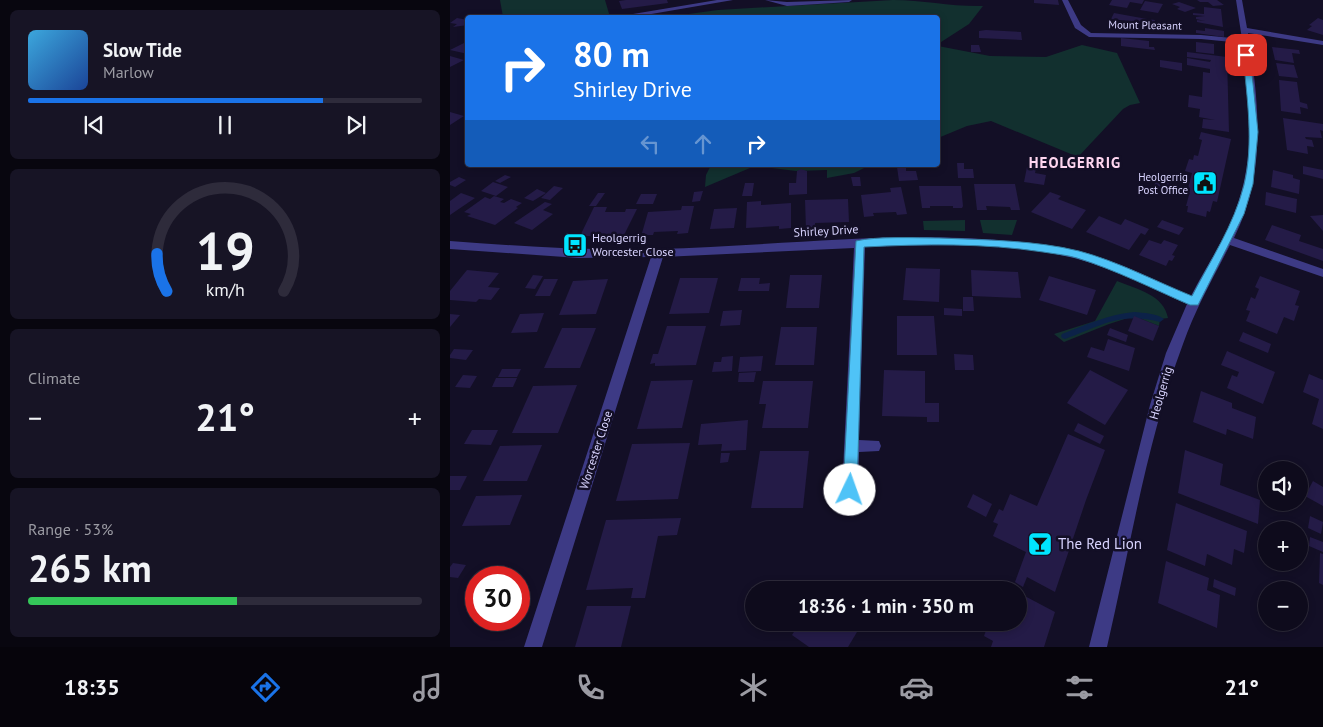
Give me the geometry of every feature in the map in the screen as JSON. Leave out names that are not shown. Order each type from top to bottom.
[{"type":"street","points":[[631,15],[730,0]]},
{"type":"street","points":[[768,0],[788,4],[849,0]]},
{"type":"street","name":"Mount Pleasant","points":[[1065,0],[1078,26],[1090,35],[1201,37],[1244,41]]},
{"type":"street","points":[[1239,0],[1244,41]]},
{"type":"street","points":[[1244,30],[1323,43]]},
{"type":"street","name":"Heolgerrig","points":[[1098,647],[1168,370],[1194,302],[1240,214],[1249,184],[1253,150],[1250,84],[1244,41]]},
{"type":"street","points":[[1227,240],[1323,273]]},
{"type":"street","name":"Shirley Drive","points":[[450,245],[548,253],[658,252],[918,241],[1020,245],[1077,254],[1194,302]]},
{"type":"street","points":[[850,490],[860,244]]},
{"type":"street","name":"Worcester Close","points":[[533,647],[658,252]]},
{"type":"street","points":[[852,446],[874,446]]},
{"type":"green space","points":[[500,0],[605,0],[609,15],[503,15]]},
{"type":"green space","points":[[893,0],[983,6],[969,24],[940,43],[940,15],[681,15],[718,10]]},
{"type":"green space","points":[[1082,45],[1117,53],[1140,103],[1123,109],[1078,157],[991,121],[967,126],[940,137],[940,46],[990,56],[1046,57]]},
{"type":"green space","points":[[710,167],[752,167],[705,187],[706,175]]},
{"type":"green space","points":[[866,167],[854,173],[827,178],[827,170],[796,171],[772,168]]},
{"type":"green space","points":[[965,220],[965,231],[924,230],[923,221]]},
{"type":"green space","points":[[980,220],[1017,220],[1012,235],[983,233]]},
{"type":"green space","points":[[1117,281],[1141,290],[1155,298],[1165,310],[1168,318],[1160,319],[1159,326],[1134,316],[1064,342],[1054,334],[1095,321]]},
{"type":"building","points":[[667,0],[668,3],[622,9],[619,1]]},
{"type":"building","points":[[1034,0],[1058,0],[1059,5],[1034,3]]},
{"type":"building","points":[[1112,0],[1144,0],[1142,4],[1130,2],[1127,8],[1109,5]]},
{"type":"building","points":[[1197,0],[1217,0],[1224,5],[1213,6],[1208,2]]},
{"type":"building","points":[[1145,1],[1163,4],[1158,13],[1140,10]]},
{"type":"building","points":[[1179,2],[1196,8],[1185,12],[1177,9],[1180,7],[1172,4]]},
{"type":"building","points":[[1204,7],[1221,9],[1223,27],[1197,22],[1197,20],[1205,21],[1196,19],[1196,17],[1205,16],[1193,15],[1193,13],[1204,14]]},
{"type":"building","points":[[1114,13],[1155,20],[1154,24],[1111,19]]},
{"type":"building","points":[[457,18],[465,19],[465,25],[453,27],[457,24],[450,23]]},
{"type":"building","points":[[1318,18],[1323,20],[1323,35],[1307,30],[1312,26],[1309,25]]},
{"type":"building","points":[[1205,28],[1224,31],[1224,37],[1196,33],[1196,30],[1205,31]]},
{"type":"building","points":[[979,31],[1021,32],[1022,40],[979,38]]},
{"type":"building","points":[[1121,38],[1149,41],[1149,47],[1154,47],[1155,50],[1121,46]]},
{"type":"building","points":[[1196,42],[1214,44],[1214,54],[1196,52]]},
{"type":"building","points":[[464,43],[465,43],[465,53],[450,50]]},
{"type":"building","points":[[971,45],[979,45],[981,52],[971,52]]},
{"type":"building","points":[[1272,47],[1299,50],[1300,54],[1292,53],[1294,63],[1275,60]]},
{"type":"building","points":[[1187,52],[1227,57],[1229,132],[1202,128],[1203,119],[1215,120],[1199,117],[1200,109],[1188,107],[1189,95],[1202,97],[1203,72],[1210,73],[1210,69],[1187,65],[1187,58],[1210,62],[1211,60],[1187,57]]},
{"type":"building","points":[[450,56],[464,60],[450,67]]},
{"type":"building","points":[[1160,60],[1182,63],[1182,71],[1160,67]]},
{"type":"building","points":[[1276,63],[1294,65],[1298,78],[1279,76]]},
{"type":"building","points":[[1279,80],[1297,82],[1300,102],[1307,104],[1308,109],[1300,107],[1301,114],[1281,111]]},
{"type":"building","points":[[450,112],[464,116],[450,125]]},
{"type":"building","points":[[1283,118],[1323,124],[1323,131],[1320,130],[1322,138],[1305,137],[1312,140],[1314,147],[1307,146],[1308,154],[1287,150]]},
{"type":"building","points":[[1201,132],[1231,139],[1217,202],[1213,201],[1210,212],[1207,211],[1206,217],[1187,212],[1188,206],[1186,206],[1189,195],[1154,186],[1156,180],[1188,188],[1192,173],[1185,171],[1189,159],[1193,160],[1194,155],[1198,156],[1202,140],[1199,139]]},
{"type":"building","points":[[957,163],[964,163],[964,169],[973,169],[974,178],[958,178]]},
{"type":"building","points":[[1303,166],[1323,170],[1323,179],[1303,174]]},
{"type":"building","points":[[897,167],[906,167],[906,171],[916,171],[918,180],[899,181]]},
{"type":"building","points":[[1027,167],[1036,169],[1035,173],[1046,175],[1044,185],[1024,182]]},
{"type":"building","points":[[801,169],[807,171],[807,194],[789,195],[789,183],[796,183],[797,171]]},
{"type":"building","points":[[1273,170],[1293,175],[1293,178],[1300,180],[1299,194],[1271,187]]},
{"type":"building","points":[[505,175],[511,177],[500,183],[495,181]]},
{"type":"building","points":[[459,177],[466,180],[455,187],[450,185],[450,182]]},
{"type":"building","points":[[851,177],[860,177],[861,186],[853,186]]},
{"type":"building","points":[[493,182],[508,187],[496,196],[481,191]]},
{"type":"building","points":[[745,183],[754,183],[752,196],[742,196]]},
{"type":"building","points":[[974,184],[1015,184],[1020,210],[1011,210],[1010,207],[986,206],[987,210],[977,210]]},
{"type":"building","points":[[554,186],[563,188],[550,200],[541,198]]},
{"type":"building","points":[[919,186],[961,186],[963,206],[962,208],[930,206],[930,208],[922,208]]},
{"type":"building","points":[[901,187],[907,214],[897,215],[896,212],[873,213],[874,216],[864,217],[861,195],[891,192],[890,188]]},
{"type":"building","points":[[537,189],[546,193],[533,201],[524,198]]},
{"type":"building","points":[[703,191],[700,201],[692,202],[694,192]]},
{"type":"building","points":[[1050,192],[1061,196],[1058,199],[1086,210],[1072,229],[1031,212]]},
{"type":"building","points":[[1266,192],[1297,199],[1296,213],[1265,205]]},
{"type":"building","points":[[461,193],[475,198],[450,215],[450,201]]},
{"type":"building","points":[[598,193],[605,193],[596,206],[589,206]]},
{"type":"building","points":[[641,194],[657,194],[653,204],[636,204]]},
{"type":"building","points":[[494,196],[504,199],[500,202],[504,203],[511,199],[522,203],[495,225],[467,216],[471,214],[464,212],[485,197],[490,199]]},
{"type":"building","points":[[848,199],[849,222],[815,223],[815,228],[806,229],[805,200]]},
{"type":"building","points":[[761,201],[761,205],[791,203],[791,228],[779,229],[779,226],[746,228],[747,202]]},
{"type":"building","points":[[545,202],[552,204],[543,210],[553,214],[532,230],[514,223]]},
{"type":"building","points":[[682,206],[694,206],[688,233],[677,234],[678,231],[654,232],[653,235],[644,235],[645,233],[642,233],[648,212],[681,210]]},
{"type":"building","points":[[594,207],[607,207],[605,212],[625,212],[626,209],[637,209],[624,235],[593,233],[592,236],[581,236]]},
{"type":"building","points":[[737,208],[734,228],[710,229],[714,209]]},
{"type":"building","points":[[1323,215],[1323,231],[1310,216]]},
{"type":"building","points":[[1099,216],[1121,225],[1125,219],[1149,229],[1145,235],[1141,233],[1129,250],[1086,232]]},
{"type":"building","points":[[1162,220],[1184,228],[1179,235],[1157,227]]},
{"type":"building","points":[[1272,225],[1301,235],[1299,241],[1323,249],[1323,261],[1265,240]]},
{"type":"building","points":[[1149,240],[1161,244],[1164,240],[1178,245],[1172,255],[1175,256],[1172,261],[1169,260],[1166,266],[1139,255]]},
{"type":"building","points":[[906,268],[940,269],[939,302],[903,300]]},
{"type":"building","points":[[467,270],[499,273],[488,287],[500,288],[491,300],[479,299],[476,302],[450,300],[450,291]]},
{"type":"building","points":[[971,270],[1018,272],[1021,298],[972,296]]},
{"type":"building","points":[[533,275],[543,276],[535,289],[525,288]]},
{"type":"building","points":[[790,275],[822,275],[819,308],[786,308]]},
{"type":"building","points":[[1049,276],[1096,290],[1087,315],[1039,300]]},
{"type":"building","points":[[1260,276],[1300,291],[1295,305],[1299,306],[1294,321],[1284,317],[1277,334],[1246,321],[1250,311],[1246,310],[1251,297],[1255,299],[1259,289],[1255,287]]},
{"type":"building","points":[[680,278],[718,278],[709,313],[669,314]]},
{"type":"building","points":[[741,278],[760,278],[759,284],[770,283],[769,291],[738,291]]},
{"type":"building","points":[[544,279],[558,279],[550,296],[535,296]]},
{"type":"building","points":[[608,279],[596,314],[559,315],[573,281]]},
{"type":"building","points":[[963,297],[973,297],[974,311],[963,311]]},
{"type":"building","points":[[944,308],[962,309],[962,316],[944,315]]},
{"type":"building","points":[[742,310],[740,325],[720,326],[723,311]]},
{"type":"building","points":[[544,313],[537,332],[511,333],[520,314]]},
{"type":"building","points":[[450,314],[460,315],[450,327]]},
{"type":"building","points":[[897,316],[934,316],[937,355],[897,355]]},
{"type":"building","points":[[1134,316],[1159,326],[1153,341],[1128,331]]},
{"type":"building","points":[[667,326],[706,326],[696,365],[655,366],[655,363],[650,364],[653,354],[658,354]]},
{"type":"building","points":[[781,327],[817,327],[814,365],[775,365]]},
{"type":"building","points":[[562,328],[596,328],[580,368],[544,368]]},
{"type":"building","points":[[1110,328],[1128,335],[1126,342],[1107,335]]},
{"type":"building","points":[[1243,332],[1271,344],[1268,353],[1239,341]]},
{"type":"building","points":[[1108,339],[1135,348],[1129,371],[1087,357],[1091,347],[1104,351]]},
{"type":"building","points":[[454,349],[473,350],[466,360],[450,358]]},
{"type":"building","points":[[1227,351],[1275,372],[1263,404],[1227,388],[1232,375],[1237,377],[1239,372],[1221,365]]},
{"type":"building","points":[[954,354],[973,355],[974,370],[955,370]]},
{"type":"building","points":[[733,356],[732,371],[712,372],[714,362],[721,362],[722,357]]},
{"type":"building","points":[[763,356],[761,371],[738,372],[740,357]]},
{"type":"building","points":[[502,369],[521,369],[517,377],[498,377]]},
{"type":"building","points":[[884,370],[925,371],[925,403],[939,403],[939,422],[927,422],[927,417],[882,416]]},
{"type":"building","points":[[1090,370],[1128,390],[1105,425],[1067,403]]},
{"type":"building","points":[[756,372],[754,382],[738,382],[739,373]]},
{"type":"building","points":[[1309,374],[1323,380],[1323,429],[1312,424],[1319,399],[1303,392]]},
{"type":"building","points":[[463,375],[477,376],[470,388],[455,387]]},
{"type":"building","points":[[496,378],[517,378],[513,387],[492,387]]},
{"type":"building","points":[[693,380],[682,428],[637,429],[651,381]]},
{"type":"building","points":[[763,381],[813,381],[808,428],[762,428],[766,404],[759,404]]},
{"type":"building","points":[[577,385],[558,433],[512,433],[533,386]]},
{"type":"building","points":[[1201,391],[1232,403],[1232,408],[1256,417],[1253,439],[1227,429],[1226,435],[1193,422]]},
{"type":"building","points":[[748,420],[746,450],[721,451],[722,444],[698,445],[701,424]]},
{"type":"building","points":[[1078,423],[1104,436],[1100,444],[1074,431]]},
{"type":"building","points":[[472,430],[498,430],[491,445],[464,444]]},
{"type":"building","points":[[1068,434],[1105,450],[1055,592],[1027,577],[1025,581],[1015,581],[1026,552],[993,536],[998,524],[993,522],[999,509],[1003,511],[1010,494],[1037,506]]},
{"type":"building","points":[[690,443],[678,499],[616,501],[632,444]]},
{"type":"building","points":[[542,445],[527,481],[483,481],[500,446]]},
{"type":"building","points":[[1185,450],[1223,464],[1220,485],[1258,499],[1258,524],[1178,493]]},
{"type":"building","points":[[760,451],[809,451],[803,508],[751,508]]},
{"type":"building","points":[[721,453],[730,453],[728,462],[720,463]]},
{"type":"building","points":[[450,476],[467,476],[460,490],[450,490]]},
{"type":"building","points":[[1313,481],[1323,487],[1323,506],[1308,498],[1308,490]]},
{"type":"building","points":[[973,494],[992,504],[986,517],[967,507]]},
{"type":"building","points":[[522,495],[510,525],[462,526],[476,496]]},
{"type":"building","points":[[1176,503],[1247,531],[1244,553],[1234,549],[1232,565],[1207,554],[1205,566],[1167,550]]},
{"type":"building","points":[[1310,516],[1323,522],[1321,534],[1308,528]]},
{"type":"building","points":[[681,518],[677,535],[658,536],[645,598],[631,598],[633,588],[586,590],[606,520]]},
{"type":"building","points":[[1310,537],[1323,542],[1323,552],[1309,546]]},
{"type":"building","points":[[1320,553],[1323,554],[1323,585],[1319,583]]},
{"type":"building","points":[[1166,561],[1209,578],[1207,590],[1220,595],[1217,628],[1158,603]]},
{"type":"building","points":[[453,563],[466,565],[458,578],[450,577],[450,567]]},
{"type":"building","points":[[1214,579],[1236,588],[1235,596],[1213,587]]},
{"type":"building","points":[[1027,597],[1055,612],[1044,647],[991,647],[993,641],[984,636],[986,631],[1027,631]]},
{"type":"building","points":[[587,606],[631,606],[621,647],[575,647]]},
{"type":"building","points":[[794,631],[857,632],[848,647],[809,647],[792,635]]},
{"type":"waterway","points":[[1065,336],[1111,318],[1134,315],[1160,319]]},
{"type":"place","name":"Heolgerrig Post Office","points":[[1205,183]]},
{"type":"place","name":"Heolgerrig Worcester Close","points":[[575,245]]},
{"type":"place","name":"The Red Lion","points":[[1040,544]]},
{"type":"district","name":"HEOLGERRIG","points":[[1075,163]]},
{"type":"route","points":[[850,490],[860,244],[918,241],[1020,245],[1077,254],[1194,302],[1240,214],[1249,184],[1254,132],[1246,55]]}]
